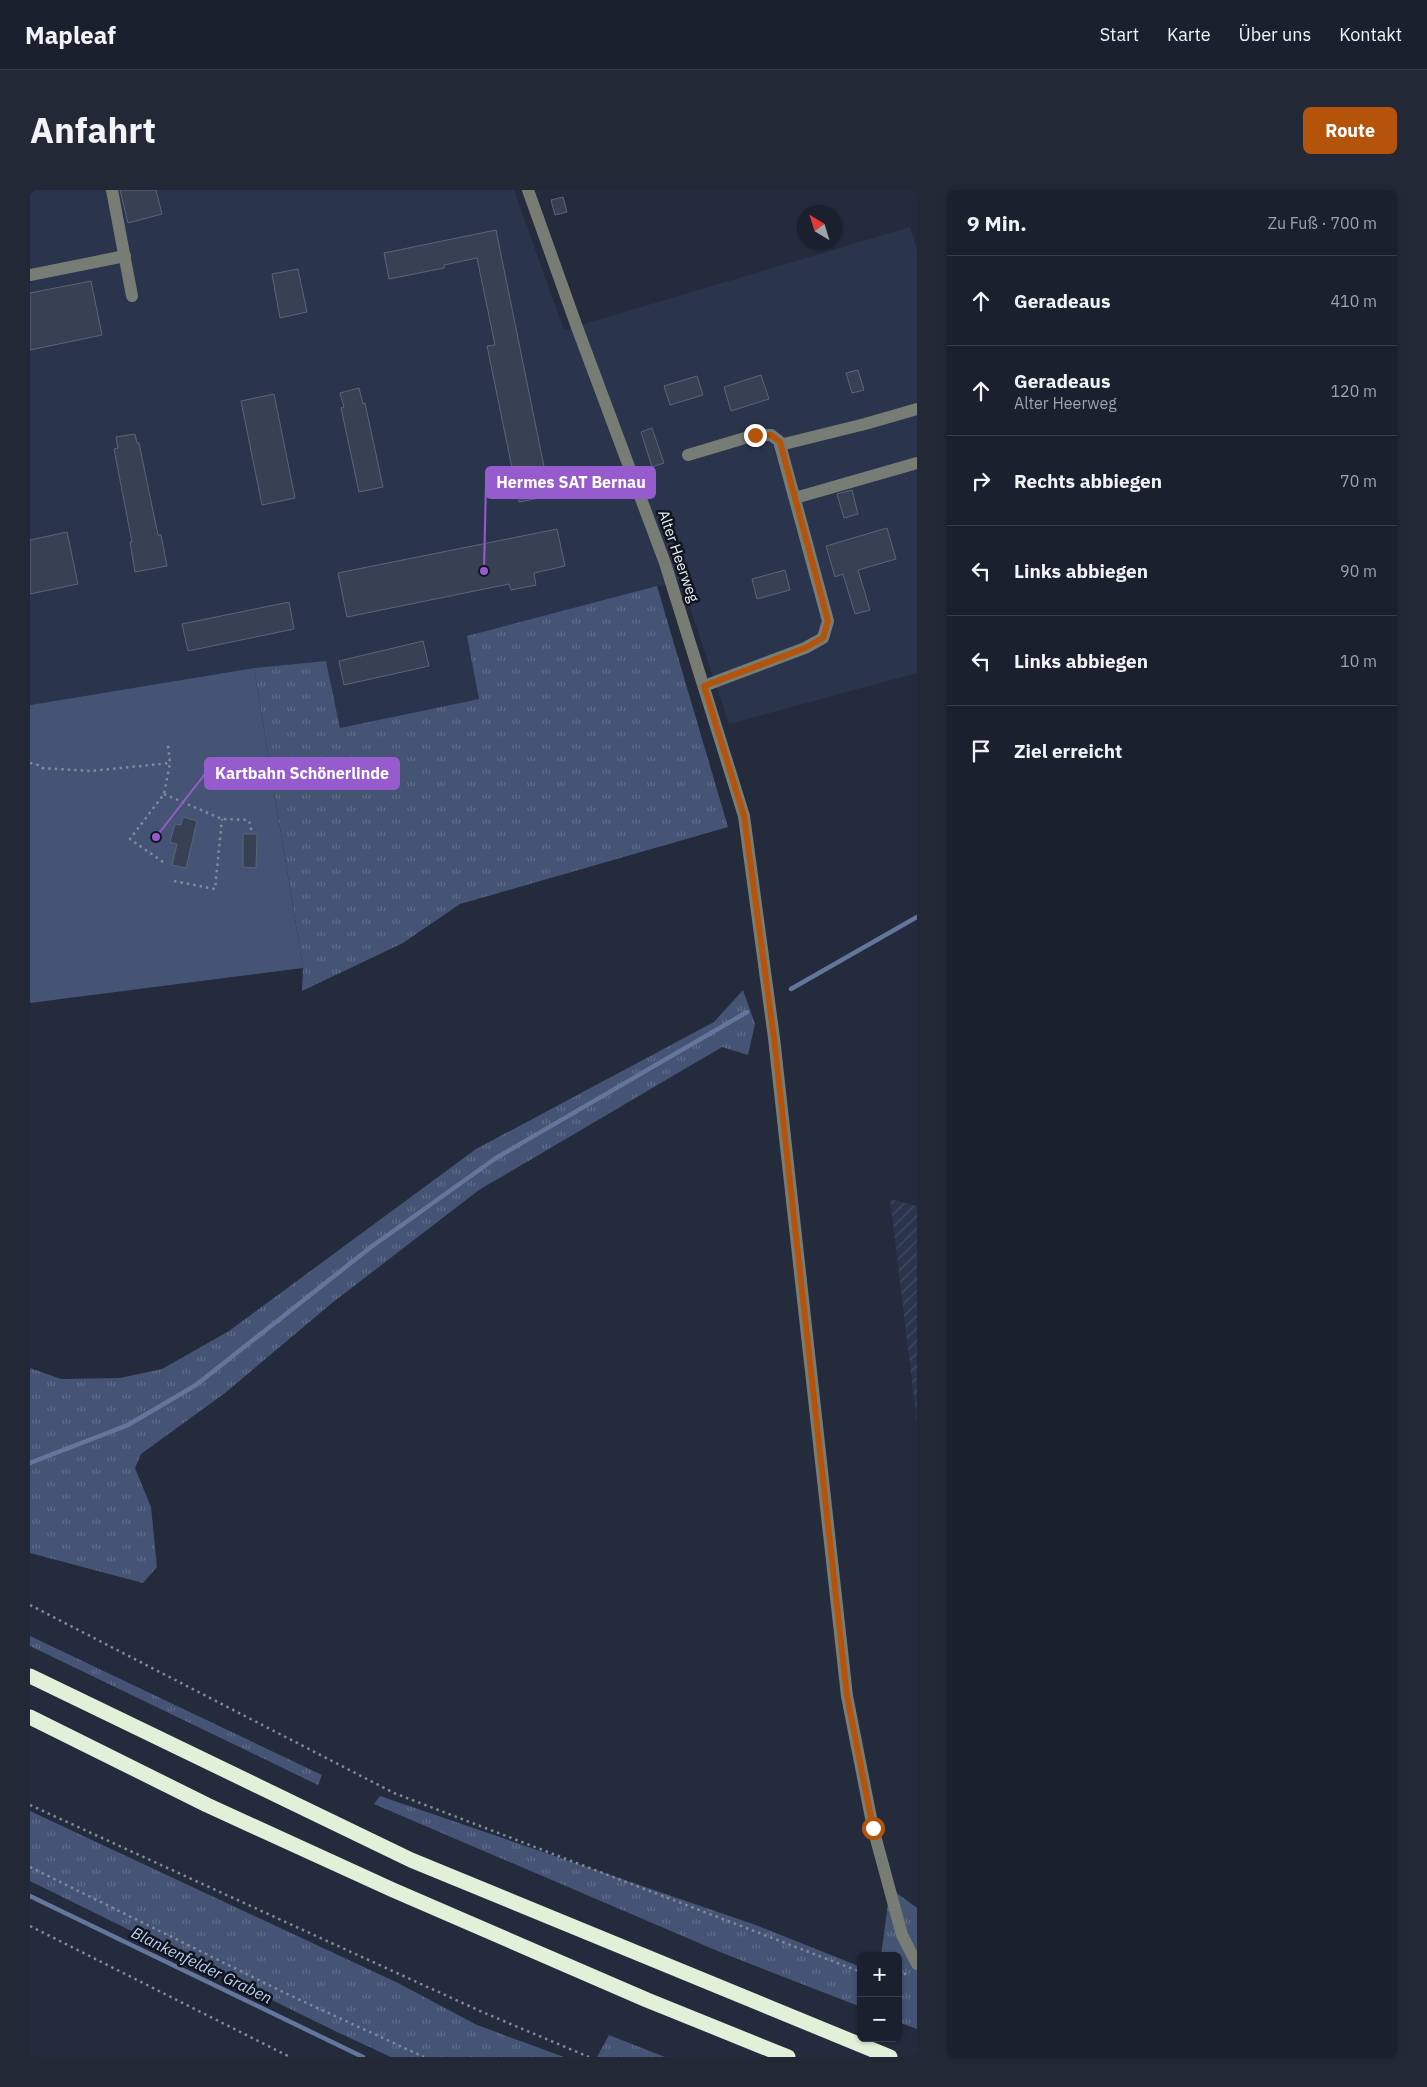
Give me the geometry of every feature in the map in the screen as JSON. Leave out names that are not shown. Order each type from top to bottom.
[{"type":"highway","points":[[30,1676],[411,1860],[890,2057]]},
{"type":"highway","points":[[30,1716],[207,1805],[393,1890],[647,2000],[788,2057]]},
{"type":"street","points":[[112,190],[132,296]]},
{"type":"street","name":"Alter Heerweg","points":[[528,190],[665,563],[744,816],[775,1048],[847,1696],[873,1828],[902,1935],[917,1964]]},
{"type":"street","points":[[30,275],[125,256]]},
{"type":"street","points":[[780,445],[917,409]]},
{"type":"street","points":[[688,455],[755,435],[771,435],[780,442],[828,621],[823,638],[805,648],[704,686]]},
{"type":"street","points":[[795,498],[917,463]]},
{"type":"path","points":[[163,862],[130,839],[164,794],[170,763],[168,745]]},
{"type":"path","points":[[30,763],[38,764],[42,768],[91,771],[170,763]]},
{"type":"path","points":[[164,794],[222,819],[248,820],[251,825],[251,831]]},
{"type":"path","points":[[174,881],[215,889],[222,819]]},
{"type":"path","points":[[30,1605],[394,1793],[857,1970]]},
{"type":"path","points":[[30,1805],[471,2007],[589,2057]]},
{"type":"path","points":[[30,1867],[286,1993],[424,2057]]},
{"type":"path","points":[[30,1926],[290,2057]]},
{"type":"shaded area","points":[[30,190],[514,190],[564,330],[833,250],[842,250],[842,247],[910,227],[917,250],[917,673],[729,724],[681,581],[468,636],[479,699],[340,728],[326,661],[254,668],[30,705]]},
{"type":"shaded area","points":[[890,1199],[917,1206],[917,1422]]},
{"type":"green space","points":[[657,586],[728,827],[460,904],[403,943],[302,991],[303,968],[254,668],[326,661],[340,728],[479,699],[467,636]]},
{"type":"green space","points":[[254,668],[303,968],[30,1003],[30,705]]},
{"type":"green space","points":[[743,990],[755,1024],[748,1055],[722,1047],[479,1190],[332,1303],[225,1393],[141,1454],[135,1468],[151,1507],[157,1567],[143,1583],[30,1553],[30,1368],[61,1379],[120,1378],[162,1369],[229,1331],[476,1149],[714,1022]]},
{"type":"green space","points":[[30,1636],[322,1775],[318,1785],[30,1646]]},
{"type":"green space","points":[[380,1796],[753,1924],[857,1965],[857,2005],[720,1952],[374,1804]]},
{"type":"green space","points":[[30,1811],[398,1983],[477,2025],[564,2057],[391,2057],[30,1881]]},
{"type":"green space","points":[[890,1888],[917,1908],[917,2029],[902,2023],[902,1952],[882,1952]]},
{"type":"green space","points":[[609,2035],[665,2057],[597,2057]]},
{"type":"building","points":[[120,190],[156,190],[162,214],[128,223]]},
{"type":"building","points":[[563,197],[567,212],[555,215],[551,200]]},
{"type":"building","points":[[496,230],[550,496],[519,502],[487,346],[495,345],[477,258],[444,265],[444,268],[389,279],[384,253]]},
{"type":"building","points":[[298,269],[307,312],[280,318],[272,274]]},
{"type":"building","points":[[91,281],[102,335],[30,350],[30,293]]},
{"type":"building","points":[[858,370],[864,390],[852,393],[846,373]]},
{"type":"building","points":[[761,375],[769,399],[731,411],[724,387]]},
{"type":"building","points":[[697,376],[703,395],[670,405],[664,386]]},
{"type":"building","points":[[359,388],[363,404],[365,403],[383,487],[359,492],[341,408],[344,407],[340,393]]},
{"type":"building","points":[[274,394],[295,498],[262,505],[241,401]]},
{"type":"building","points":[[652,428],[664,463],[652,467],[641,432]]},
{"type":"building","points":[[135,434],[137,443],[139,443],[158,535],[161,535],[167,566],[135,572],[130,542],[132,542],[114,449],[118,448],[116,437]]},
{"type":"building","points":[[852,490],[858,514],[844,518],[837,494]]},
{"type":"building","points":[[887,528],[896,559],[858,570],[870,610],[855,614],[843,574],[835,577],[826,546]]},
{"type":"building","points":[[557,529],[565,566],[534,573],[536,585],[511,590],[509,584],[347,617],[338,573]]},
{"type":"building","points":[[67,532],[78,584],[30,594],[30,540]]},
{"type":"building","points":[[785,570],[790,590],[757,599],[752,579]]},
{"type":"building","points":[[289,602],[294,629],[188,651],[182,624]]},
{"type":"building","points":[[423,641],[429,666],[344,685],[339,661]]},
{"type":"building","points":[[183,817],[197,821],[186,868],[172,865],[177,844],[170,842],[175,824],[181,825]]},
{"type":"building","points":[[243,834],[257,834],[256,868],[243,867]]},
{"type":"waterway","points":[[791,989],[917,917]]},
{"type":"waterway","points":[[30,1463],[128,1425],[196,1385],[371,1247],[496,1158],[747,1012]]},
{"type":"waterway","name":"Blankenfelder Graben","points":[[30,1896],[363,2057]]},
{"type":"place","name":"Hermes SAT Bernau","points":[[484,571]]},
{"type":"place","name":"Kartbahn Schönerlinde","points":[[156,837]]},
{"type":"route","points":[[755,435],[771,435],[780,442],[828,621],[823,638],[805,648],[704,686],[744,816],[774,1038],[847,1696],[873,1828]]}]
